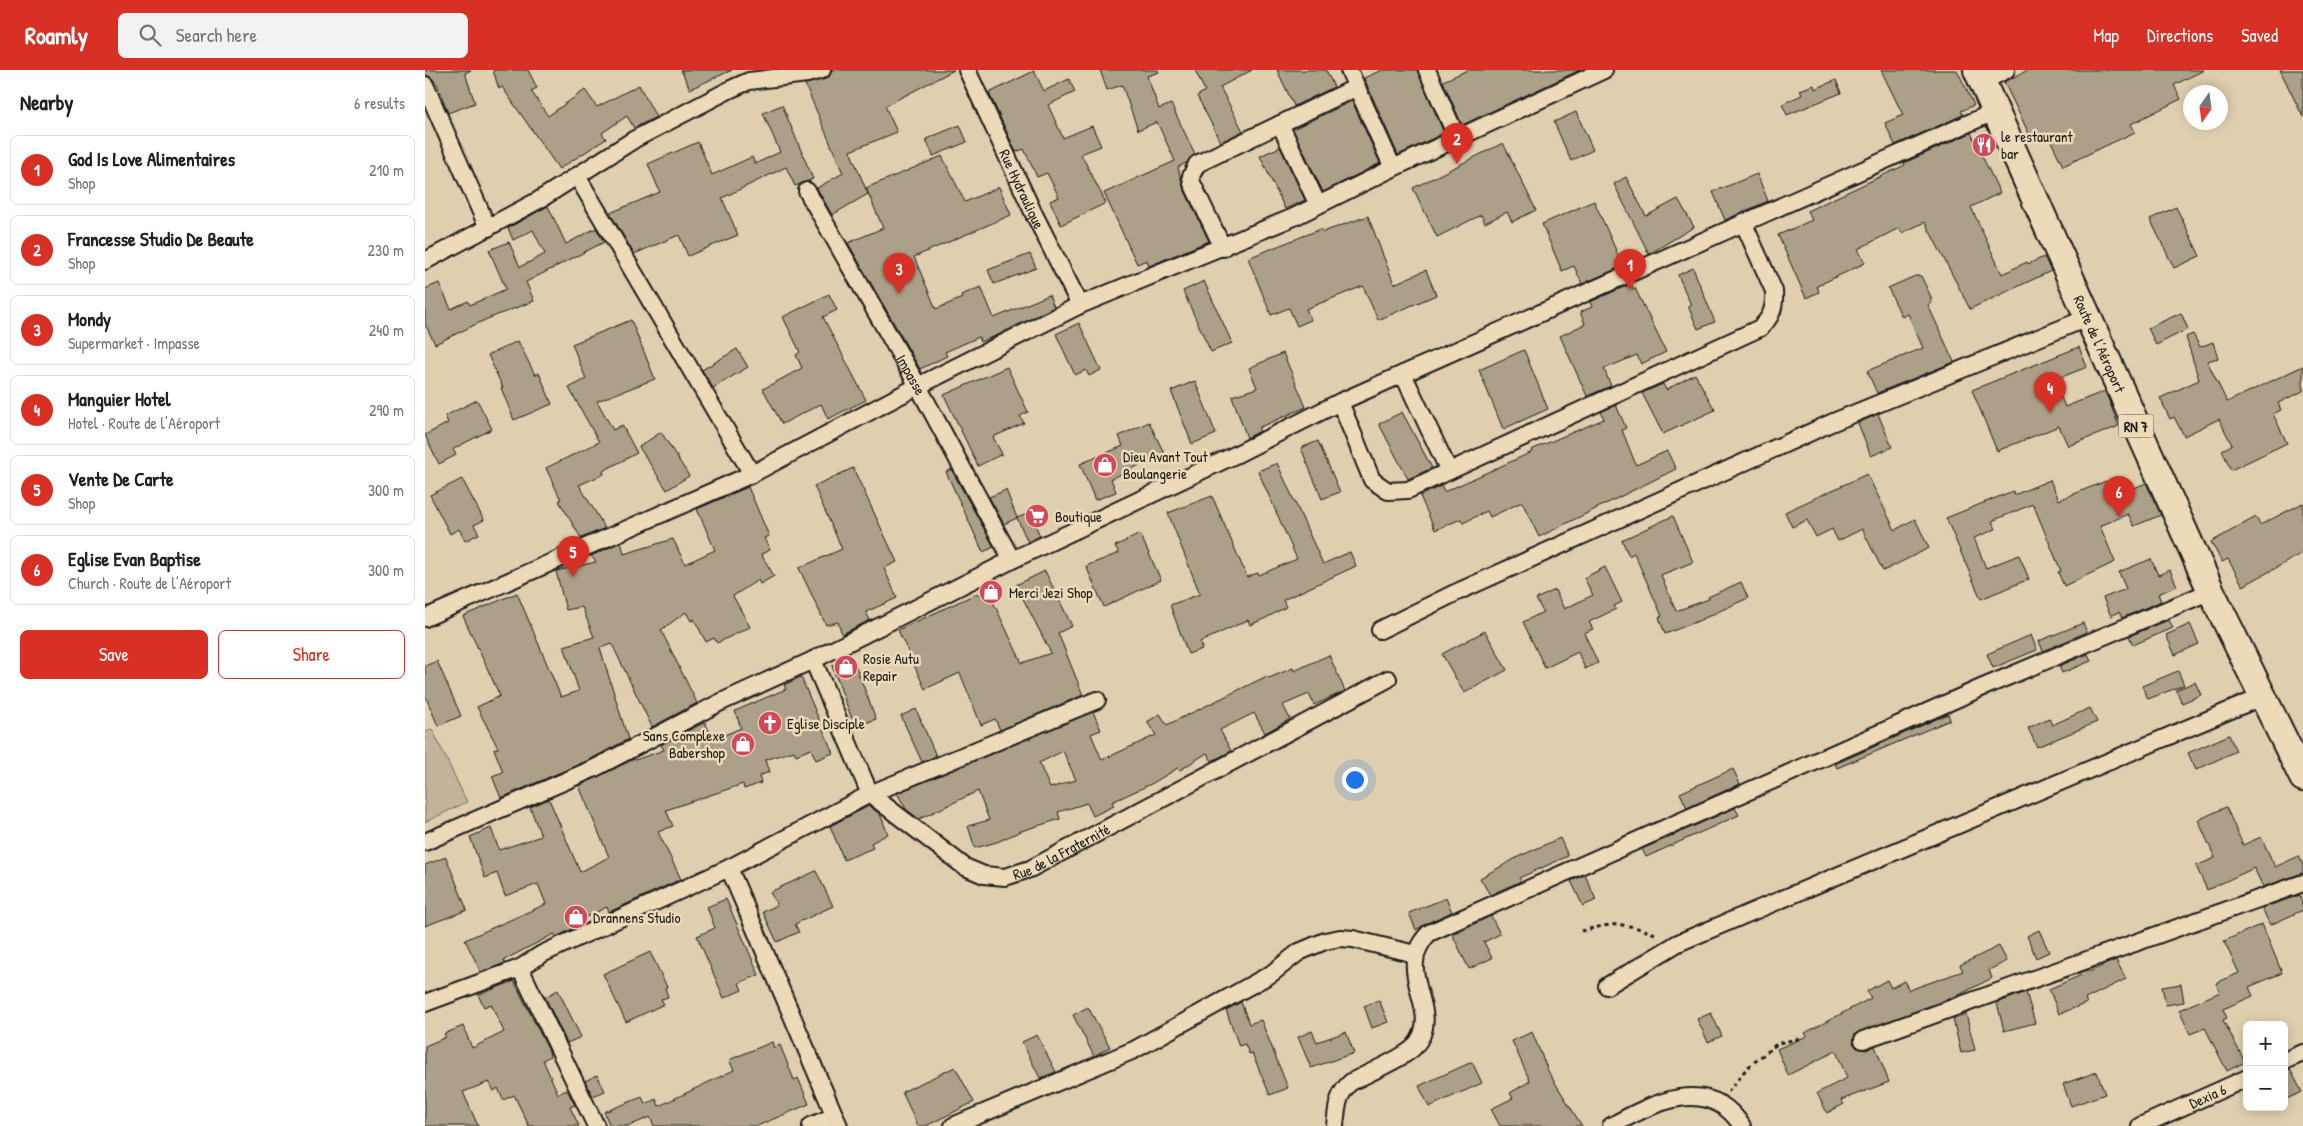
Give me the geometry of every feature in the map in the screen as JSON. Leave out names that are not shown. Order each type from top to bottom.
[{"type":"main road","name":"Route de l’Aéroport","points":[[1979,76],[2211,591],[2303,778]]},
{"type":"street","name":"Rue Hydraulique","points":[[967,70],[1033,214],[1080,305]]},
{"type":"street","points":[[1349,70],[1393,168]]},
{"type":"street","points":[[1427,70],[1457,138]]},
{"type":"street","points":[[425,618],[752,474],[918,386],[1080,305],[1223,248],[1603,70]]},
{"type":"street","points":[[1979,76],[2006,70]]},
{"type":"street","points":[[425,261],[488,228],[577,176],[635,139],[747,76],[811,71]]},
{"type":"street","points":[[425,85],[488,228]]},
{"type":"street","points":[[1223,248],[1193,183],[1191,176],[1197,164],[1357,86]]},
{"type":"street","points":[[425,842],[595,768],[719,703],[813,660],[1012,560],[1235,455],[1340,402],[1996,111]]},
{"type":"street","points":[[1280,124],[1318,205]]},
{"type":"street","points":[[577,176],[752,474]]},
{"type":"street","name":"Impasse","points":[[807,191],[918,386],[1012,560]]},
{"type":"street","points":[[1340,402],[1372,480],[1379,486],[1388,491],[1398,492],[1449,472],[1760,328],[1773,312],[1775,302],[1774,291],[1743,222]]},
{"type":"street","points":[[1380,630],[1455,593],[1831,423],[2087,318]]},
{"type":"street","points":[[1403,374],[1449,472]]},
{"type":"street","points":[[1335,1126],[1338,1099],[1343,1089],[1351,1082],[1413,1048],[1421,1038],[1425,1026],[1425,1015],[1413,967],[1419,943],[1429,933],[1981,688],[2211,591]]},
{"type":"street","name":"Rue de la Fraternité","points":[[813,660],[870,794],[965,868],[985,876],[1005,877],[1030,869],[1387,679]]},
{"type":"street","points":[[1607,986],[1678,942],[2264,696]]},
{"type":"street","points":[[425,1003],[520,968],[542,954],[729,868],[870,794],[1097,700]]},
{"type":"street","points":[[729,868],[837,1121],[811,1126]]},
{"type":"street","points":[[1863,1040],[2303,883]]},
{"type":"street","points":[[953,1126],[1134,1050],[1271,974],[1299,952],[1325,941],[1340,938],[1353,939],[1415,954]]},
{"type":"street","points":[[520,968],[596,1126]]},
{"type":"street","points":[[2288,1059],[2303,1053]]},
{"type":"street","name":"Dexia 6","points":[[2140,1126],[2243,1080]]},
{"type":"street","points":[[1611,1126],[1654,1105],[1680,1097],[1697,1096],[1722,1104],[1735,1115],[1742,1126]]},
{"type":"path","points":[[1581,931],[1613,923],[1624,924],[1678,942]]},
{"type":"path","points":[[1722,1104],[1731,1085],[1747,1068],[1778,1043],[1803,1038]]},
{"type":"shaded area","points":[[432,729],[467,802],[425,822],[425,732]]},
{"type":"building","points":[[425,70],[471,70],[465,73],[475,103],[448,113],[437,84],[431,77],[425,75]]},
{"type":"building","points":[[493,70],[528,70],[537,88],[531,91],[548,116],[585,90],[597,107],[639,85],[656,117],[634,128],[627,116],[602,133],[606,139],[559,169],[502,87],[499,89]]},
{"type":"building","points":[[681,70],[732,70],[690,89]]},
{"type":"building","points":[[832,70],[954,70],[885,106],[897,132],[850,151],[868,194],[832,215],[817,188],[843,173],[805,84],[829,77]]},
{"type":"building","points":[[1100,70],[1158,70],[1159,72],[1147,76],[1159,109],[1171,104],[1195,154],[1186,163],[1178,167],[1183,187],[1209,241],[1149,266],[1147,260],[1137,264],[1104,193],[1175,161],[1157,122],[1138,130],[1122,85],[1107,90]]},
{"type":"building","points":[[1195,70],[1252,70],[1220,87],[1243,131],[1221,142],[1197,96],[1205,91]]},
{"type":"building","points":[[1277,70],[1326,70],[1334,87],[1294,106]]},
{"type":"building","points":[[1382,70],[1417,70],[1444,133],[1398,155],[1364,78]]},
{"type":"building","points":[[1468,70],[1580,70],[1462,125],[1443,81]]},
{"type":"building","points":[[1881,70],[1957,70],[1974,105],[1961,111],[1963,115],[1895,145],[1885,123],[1903,115]]},
{"type":"building","points":[[2028,70],[2204,70],[2174,85],[2181,99],[2131,124],[2135,132],[2063,166],[2048,135],[2033,142],[2004,82]]},
{"type":"building","points":[[2280,70],[2303,70],[2303,117]]},
{"type":"building","points":[[1034,71],[1044,91],[1069,79],[1075,92],[1048,105],[1063,138],[1092,126],[1101,146],[1081,154],[1106,203],[1061,225],[1050,201],[1059,197],[1047,173],[1037,177],[1024,149],[1016,152],[989,93]]},
{"type":"building","points":[[1836,80],[1841,93],[1787,115],[1782,104],[1802,95],[1800,90],[1814,85],[1815,89]]},
{"type":"building","points":[[1352,101],[1380,163],[1323,192],[1293,129]]},
{"type":"building","points":[[782,105],[813,179],[795,186],[786,167],[722,198],[738,235],[688,256],[679,235],[634,254],[610,213],[660,192],[648,164],[698,142],[712,175],[752,157],[755,164],[780,152],[763,113]]},
{"type":"building","points":[[1576,112],[1593,150],[1571,161],[1554,122]]},
{"type":"building","points":[[960,125],[967,142],[933,156],[926,139]]},
{"type":"building","points":[[1971,133],[2000,193],[1971,207],[2002,274],[2027,262],[2028,264],[2044,257],[2051,271],[1970,309],[1925,222],[1902,233],[1899,228],[1858,249],[1865,263],[1817,286],[1819,292],[1806,298],[1778,235],[1812,220],[1807,211],[1905,165],[1904,163]]},
{"type":"building","points":[[1503,143],[1536,210],[1512,222],[1507,212],[1485,223],[1481,215],[1437,237],[1413,188]]},
{"type":"building","points":[[1280,147],[1305,200],[1285,209],[1260,156]]},
{"type":"building","points":[[942,156],[965,202],[999,187],[1011,215],[914,257],[936,309],[962,298],[961,295],[981,287],[994,318],[1049,295],[1054,307],[998,335],[980,342],[979,337],[945,352],[947,356],[920,369],[848,243],[883,228],[866,188]]},
{"type":"building","points":[[1757,174],[1768,201],[1725,220],[1713,192]]},
{"type":"building","points":[[1626,177],[1646,216],[1678,199],[1694,227],[1649,254],[1614,184]]},
{"type":"building","points":[[1594,201],[1623,266],[1582,284],[1574,266],[1562,271],[1542,224]]},
{"type":"building","points":[[548,206],[566,244],[596,228],[604,242],[526,282],[534,301],[487,319],[435,344],[425,324],[425,289],[439,283],[451,309],[468,301],[470,305],[506,289],[489,250],[509,242],[520,267],[545,254],[533,230],[513,240],[508,228]]},
{"type":"building","points":[[2176,207],[2200,256],[2174,268],[2150,219]]},
{"type":"building","points":[[1368,216],[1394,284],[1426,270],[1436,295],[1378,320],[1363,286],[1306,309],[1311,320],[1297,326],[1289,308],[1271,315],[1248,258],[1321,229],[1323,232]]},
{"type":"building","points":[[1030,254],[1036,268],[994,284],[988,270]]},
{"type":"building","points":[[1693,268],[1715,322],[1698,329],[1688,306],[1691,305],[1678,275]]},
{"type":"building","points":[[1915,276],[1921,276],[1931,297],[1931,303],[1928,305],[1954,362],[1877,393],[1867,371],[1923,348],[1908,314],[1902,317],[1888,288]]},
{"type":"building","points":[[1204,281],[1232,343],[1211,352],[1183,291]]},
{"type":"building","points":[[1631,284],[1633,289],[1635,288],[1666,352],[1641,364],[1637,355],[1604,369],[1611,386],[1587,396],[1560,336],[1585,324],[1580,312],[1592,307],[1590,302]]},
{"type":"building","points":[[829,294],[837,310],[823,317],[866,400],[828,419],[821,404],[782,424],[763,389],[802,368],[796,355],[800,352],[783,317]]},
{"type":"building","points":[[2181,313],[2188,329],[2156,345],[2148,328]]},
{"type":"building","points":[[631,320],[655,379],[597,401],[613,430],[622,425],[637,453],[603,471],[604,474],[579,485],[605,528],[581,538],[559,501],[561,500],[546,468],[599,442],[569,388],[586,379],[572,344]]},
{"type":"building","points":[[1079,323],[1101,370],[1089,376],[1086,370],[1075,375],[1056,334]]},
{"type":"building","points":[[2193,334],[2200,347],[2213,342],[2218,358],[2207,361],[2227,402],[2303,366],[2303,391],[2278,403],[2281,410],[2273,414],[2287,443],[2231,470],[2222,450],[2232,445],[2219,419],[2184,436],[2174,417],[2170,419],[2160,398],[2199,380],[2186,337]]},
{"type":"building","points":[[518,341],[535,375],[539,373],[552,404],[514,420],[501,388],[503,388],[488,355]]},
{"type":"building","points":[[2079,347],[2087,367],[2054,380],[2065,407],[2105,391],[2119,426],[2068,446],[2059,426],[1997,451],[1972,390]]},
{"type":"building","points":[[737,349],[748,367],[713,388],[702,370]]},
{"type":"building","points":[[1524,350],[1548,409],[1503,429],[1479,370]]},
{"type":"building","points":[[1283,353],[1306,407],[1258,428],[1260,431],[1247,438],[1232,396],[1257,388],[1249,368]]},
{"type":"building","points":[[1007,367],[1028,412],[1020,416],[1024,423],[993,437],[1002,454],[978,466],[944,395]]},
{"type":"building","points":[[1695,374],[1715,410],[1663,434],[1642,393],[1663,384],[1666,390]]},
{"type":"building","points":[[1195,381],[1216,434],[1192,444],[1171,391]]},
{"type":"building","points":[[477,400],[492,429],[453,449],[456,455],[439,464],[425,435],[448,423],[445,416]]},
{"type":"building","points":[[1616,405],[1626,428],[1622,430],[1636,465],[1667,451],[1676,469],[1539,537],[1522,502],[1490,517],[1487,511],[1463,523],[1461,519],[1435,530],[1420,496],[1441,486],[1444,492],[1532,452],[1531,450],[1604,419],[1601,412]]},
{"type":"building","points":[[1402,412],[1432,468],[1408,479],[1379,424]]},
{"type":"building","points":[[1878,414],[1892,447],[1871,456],[1858,423]]},
{"type":"building","points":[[1149,422],[1164,453],[1111,479],[1116,492],[1095,500],[1080,464],[1123,446],[1119,436]]},
{"type":"building","points":[[661,432],[689,476],[667,490],[639,447]]},
{"type":"building","points":[[1318,441],[1340,492],[1322,499],[1301,448]]},
{"type":"building","points":[[1277,463],[1323,564],[1350,552],[1356,566],[1283,600],[1286,607],[1266,618],[1250,625],[1248,620],[1200,642],[1202,649],[1188,654],[1170,605],[1200,594],[1168,513],[1212,496],[1247,577],[1258,573],[1259,575],[1297,559],[1258,471]]},
{"type":"building","points":[[853,468],[897,562],[884,568],[897,598],[866,612],[870,620],[842,634],[838,622],[826,625],[799,568],[842,549],[814,486]]},
{"type":"building","points":[[951,469],[994,547],[983,552],[946,472]]},
{"type":"building","points":[[1867,474],[1895,530],[1915,519],[1929,548],[1883,571],[1862,529],[1838,541],[1832,529],[1816,537],[1807,520],[1792,527],[1785,512]]},
{"type":"building","points":[[462,479],[484,520],[474,525],[479,534],[465,541],[459,529],[450,534],[430,495]]},
{"type":"building","points":[[2050,480],[2059,500],[2106,481],[2113,497],[2146,483],[2161,515],[2134,526],[2128,514],[2100,526],[2115,562],[2064,586],[2058,572],[2061,571],[2033,504],[1992,521],[1996,529],[1974,538],[1986,568],[2019,555],[2029,579],[1981,599],[1946,518],[2013,491],[2014,495]]},
{"type":"building","points":[[748,487],[769,536],[764,538],[770,550],[761,554],[774,576],[760,584],[758,580],[733,596],[750,627],[717,643],[714,638],[706,642],[694,619],[691,621],[686,612],[661,630],[697,703],[652,727],[612,644],[600,648],[628,739],[591,759],[501,798],[492,776],[503,772],[494,749],[498,748],[477,707],[500,696],[463,616],[517,593],[561,697],[579,691],[564,646],[594,637],[582,607],[566,610],[556,571],[596,562],[591,556],[621,542],[624,554],[673,539],[685,564],[715,550],[697,509]]},
{"type":"building","points":[[1006,490],[1017,518],[1004,524],[989,497]]},
{"type":"building","points":[[2303,503],[2303,553],[2243,586],[2228,559],[2222,562],[2211,542],[2256,517],[2260,525]]},
{"type":"building","points":[[1030,513],[1040,536],[1028,542],[1017,518]]},
{"type":"building","points":[[1673,516],[1693,562],[1661,575],[1676,611],[1709,599],[1708,597],[1741,582],[1748,598],[1665,634],[1659,617],[1662,616],[1634,553],[1629,556],[1622,540]]},
{"type":"building","points":[[1140,534],[1161,580],[1104,607],[1086,566],[1119,553],[1115,546]]},
{"type":"building","points":[[2151,559],[2158,575],[2170,570],[2177,586],[2158,594],[2161,601],[2122,618],[2119,612],[2111,616],[2103,598],[2126,589],[2119,572]]},
{"type":"building","points":[[1605,567],[1622,602],[1614,606],[1616,609],[1589,622],[1593,629],[1584,633],[1598,663],[1585,669],[1578,652],[1545,668],[1523,622],[1543,612],[1536,599],[1555,590],[1564,609],[1593,595],[1584,578]]},
{"type":"building","points":[[1045,571],[1072,626],[1058,633],[1083,695],[1000,730],[995,719],[981,725],[960,673],[925,689],[898,630],[978,593],[980,595],[988,591],[1022,663],[1051,653],[1016,585]]},
{"type":"building","points":[[2169,620],[2173,628],[2133,645],[2129,636]]},
{"type":"building","points":[[2083,623],[2087,632],[2043,651],[2039,641]]},
{"type":"building","points":[[2190,624],[2199,644],[2175,655],[2166,635]]},
{"type":"building","points":[[1485,631],[1507,670],[1464,693],[1442,654]]},
{"type":"building","points":[[2031,635],[2037,650],[1993,668],[1987,654]]},
{"type":"building","points":[[2088,654],[2091,661],[2062,673],[2059,666]]},
{"type":"building","points":[[1329,655],[1345,691],[1314,705],[1309,694],[1283,705],[1290,719],[1265,733],[1254,713],[1220,730],[1231,751],[1212,761],[1207,753],[1180,770],[1178,768],[1151,784],[1112,802],[1114,806],[1093,816],[1087,803],[1058,812],[1060,819],[975,848],[968,826],[989,820],[978,791],[919,819],[906,809],[897,793],[1093,712],[1101,730],[1091,734],[1102,760],[1156,735],[1147,722],[1160,714],[1167,725],[1267,676],[1269,678],[1293,668],[1294,671]],"holes":[[[1063,751],[1076,780],[1050,788],[1039,763]]]},
{"type":"building","points":[[853,659],[876,719],[855,727],[832,666]]},
{"type":"building","points":[[437,661],[461,716],[438,726],[425,695],[425,666]]},
{"type":"building","points":[[2178,671],[2184,685],[2148,699],[2142,686]]},
{"type":"building","points":[[801,677],[833,753],[816,760],[811,749],[796,755],[794,751],[765,760],[769,772],[759,776],[761,783],[744,789],[743,784],[666,810],[673,826],[658,832],[681,879],[609,912],[607,907],[574,923],[576,927],[556,937],[554,934],[504,960],[505,963],[481,972],[465,940],[546,904],[538,884],[505,896],[497,873],[485,878],[470,837],[491,828],[499,850],[541,836],[530,807],[549,799],[580,872],[609,857],[579,786],[634,759],[664,750],[661,745],[705,722],[713,740],[741,728],[735,711],[786,689],[784,685]]},
{"type":"building","points":[[2195,682],[2201,695],[2182,703],[2176,690]]},
{"type":"building","points":[[2090,708],[2097,722],[2037,747],[2028,728],[2049,718],[2052,725]]},
{"type":"building","points":[[916,709],[936,756],[922,762],[901,716]]},
{"type":"building","points":[[1948,714],[1950,720],[1837,768],[1835,764]]},
{"type":"building","points":[[2229,735],[2236,751],[2196,770],[2188,753]]},
{"type":"building","points":[[1733,769],[1740,784],[1687,808],[1680,793]]},
{"type":"building","points":[[869,806],[880,814],[888,834],[871,843],[873,848],[844,860],[830,826]]},
{"type":"building","points":[[2226,807],[2243,845],[2261,837],[2275,867],[2299,856],[2303,866],[2303,873],[2263,887],[2254,868],[2207,890],[2196,866],[2215,858],[2198,820]]},
{"type":"building","points":[[1735,808],[1739,815],[1646,857],[1642,849]]},
{"type":"building","points":[[1560,838],[1568,856],[1519,878],[1521,881],[1490,895],[1480,878],[1520,856]]},
{"type":"building","points":[[446,857],[467,910],[425,926],[425,865]]},
{"type":"building","points":[[816,871],[833,906],[795,924],[799,932],[777,942],[763,912],[777,905],[770,892]]},
{"type":"building","points":[[1585,875],[1596,900],[1583,906],[1571,881]]},
{"type":"building","points":[[2300,895],[2303,910],[2270,925],[2262,908]]},
{"type":"building","points":[[1446,898],[1452,912],[1416,930],[1409,913]]},
{"type":"building","points":[[726,899],[759,975],[739,983],[742,990],[724,998],[697,936],[715,928],[707,907]]},
{"type":"building","points":[[1491,916],[1500,934],[1484,942],[1492,958],[1469,969],[1452,934]]},
{"type":"building","points":[[2262,924],[2282,973],[2249,987],[2253,996],[2223,1009],[2227,1018],[2223,1020],[2243,1058],[2243,1063],[2227,1071],[2205,1028],[2190,1034],[2179,1010],[2220,992],[2216,983],[2239,973],[2224,941]]},
{"type":"building","points":[[2039,930],[2049,952],[2036,958],[2027,936]]},
{"type":"building","points":[[1999,946],[2007,961],[1989,970],[1992,978],[1961,994],[1855,1034],[1853,1043],[1857,1048],[1866,1050],[1875,1046],[1889,1082],[1841,1100],[1844,1104],[1827,1113],[1817,1093],[1847,1078],[1836,1051],[1788,1075],[1777,1049],[1807,1036],[1805,1033],[1871,998],[1867,991],[1887,980],[1891,988],[1904,981],[1909,990],[1963,971],[1960,965]]},
{"type":"building","points":[[650,952],[667,987],[665,988],[668,997],[661,999],[664,1004],[626,1022],[603,974]]},
{"type":"building","points":[[2116,960],[2126,979],[2085,999],[2087,1003],[2059,1014],[2049,989]]},
{"type":"building","points":[[514,981],[549,1051],[550,1056],[543,1060],[558,1094],[567,1090],[575,1105],[570,1107],[579,1126],[529,1126],[514,1095],[503,1100],[498,1088],[494,1091],[489,1082],[463,1092],[478,1126],[425,1126],[425,1046],[446,1037],[444,1034],[463,1026],[472,1048],[504,1032],[491,1004],[484,1007],[478,995]]},
{"type":"building","points":[[2181,984],[2184,1002],[2166,1005],[2162,987]]},
{"type":"building","points":[[558,990],[581,1037],[567,1043],[545,997]]},
{"type":"building","points":[[2026,992],[2035,1023],[2004,1031],[1997,1003]]},
{"type":"building","points":[[1379,1000],[1388,1022],[1372,1028],[1364,1006]]},
{"type":"building","points":[[1241,1002],[1249,1024],[1261,1020],[1288,1088],[1270,1095],[1252,1053],[1249,1054],[1245,1044],[1239,1046],[1226,1010]]},
{"type":"building","points":[[1088,1007],[1110,1047],[1094,1056],[1073,1015]]},
{"type":"building","points":[[1711,1013],[1722,1036],[1708,1042],[1697,1019]]},
{"type":"building","points":[[1966,1014],[1975,1050],[1961,1053],[1953,1019]]},
{"type":"building","points":[[1312,1031],[1317,1042],[1346,1032],[1354,1053],[1311,1068],[1298,1037]]},
{"type":"building","points":[[1532,1032],[1549,1073],[1582,1126],[1500,1126],[1491,1109],[1513,1098],[1510,1093],[1530,1081],[1512,1041]]},
{"type":"building","points":[[1037,1035],[1056,1072],[1040,1078],[1022,1042]]},
{"type":"building","points":[[772,1042],[774,1048],[780,1045],[794,1080],[798,1078],[809,1104],[757,1126],[654,1126],[650,1117],[629,1126],[610,1126],[604,1112],[642,1097],[645,1104],[656,1099],[659,1106],[734,1070],[729,1060]]},
{"type":"building","points":[[1472,1062],[1482,1083],[1429,1107],[1419,1086]]},
{"type":"building","points":[[955,1067],[974,1102],[926,1126],[918,1126],[902,1092]]},
{"type":"building","points":[[2290,1069],[2302,1092],[2288,1098],[2288,1070]]},
{"type":"building","points":[[2097,1072],[2105,1094],[2071,1106],[2063,1084]]},
{"type":"building","points":[[597,1075],[605,1091],[593,1096],[585,1081]]},
{"type":"place","name":"le restaurant bar","points":[[1984,145]]},
{"type":"place","name":"Francesse Studio De Beaute","points":[[1457,164]]},
{"type":"place","name":"God Is Love Alimentaires","points":[[1630,290]]},
{"type":"place","name":"Mondy","points":[[899,294]]},
{"type":"place","name":"Manguier Hotel","points":[[2050,413]]},
{"type":"place","name":"Dieu Avant Tout Boulangerie","points":[[1105,465]]},
{"type":"place","name":"Boutique","points":[[1037,516]]},
{"type":"place","name":"Eglise Evan Baptise","points":[[2119,517]]},
{"type":"place","name":"Vente De Carte","points":[[573,577]]},
{"type":"place","name":"Merci Jezi Shop","points":[[991,592]]},
{"type":"place","name":"Rosie Autu Repair","points":[[846,667]]},
{"type":"place","name":"Eglise Disciple","points":[[770,723]]},
{"type":"place","name":"Sans Complexe Babershop","points":[[743,744]]},
{"type":"place","name":"Drannens Studio","points":[[576,917]]}]
